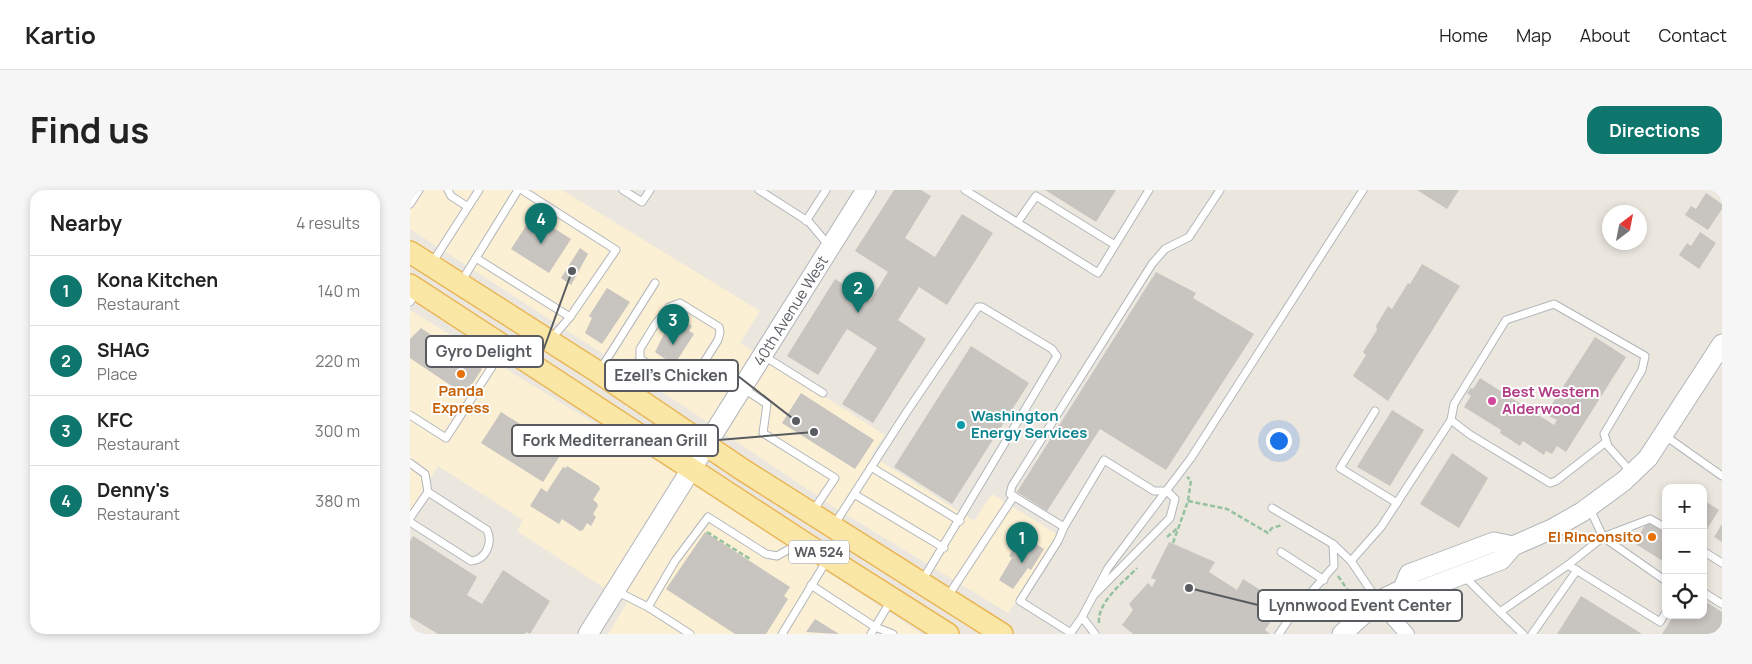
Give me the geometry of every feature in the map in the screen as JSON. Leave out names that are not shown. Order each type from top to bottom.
[{"type":"main road","name":"40th Avenue West","points":[[588,634],[693,470],[866,190]]},
{"type":"main road","name":"WA 524","points":[[410,252],[461,282],[550,340],[707,447],[1002,634]]},
{"type":"main road","name":"WA 524","points":[[413,292],[505,346],[803,542],[948,634]]},
{"type":"main road","points":[[1342,634],[1378,601],[1403,589],[1418,591],[1461,573],[1501,560],[1513,546],[1552,529],[1589,507],[1648,458],[1722,344]]},
{"type":"main road","points":[[1403,589],[1409,574],[1461,553],[1494,542],[1513,546]]},
{"type":"street","points":[[1378,601],[1407,634]]},
{"type":"lane","points":[[410,204],[418,190]]},
{"type":"lane","points":[[448,190],[451,196],[468,207]]},
{"type":"lane","points":[[432,264],[479,190]]},
{"type":"lane","points":[[461,282],[520,190],[616,250],[570,317],[550,340]]},
{"type":"lane","points":[[623,190],[642,202],[650,190]]},
{"type":"lane","points":[[759,190],[806,221],[830,247]]},
{"type":"lane","points":[[806,221],[826,190]]},
{"type":"lane","points":[[965,190],[1098,274],[1149,190]]},
{"type":"lane","points":[[1064,527],[1010,494],[1012,486],[1152,264],[1165,250],[1189,237],[1220,190]]},
{"type":"lane","points":[[1094,595],[1170,518],[1175,508],[1175,499],[1167,491],[1154,491],[1104,460],[1064,527],[1058,541],[1020,600],[1071,633],[1082,617],[1108,568],[1167,491],[1191,458],[1363,190]]},
{"type":"lane","points":[[1017,223],[1036,196],[1115,245]]},
{"type":"lane","points":[[476,258],[570,317]]},
{"type":"lane","points":[[598,372],[655,283]]},
{"type":"lane","points":[[622,388],[640,359],[640,349],[654,326],[669,307],[680,303],[719,327],[718,340],[689,386],[684,386],[640,359]]},
{"type":"lane","points":[[1351,561],[1381,527],[1451,420],[1454,404],[1506,320],[1554,304],[1645,356],[1642,370],[1604,434],[1606,442],[1632,473]]},
{"type":"lane","points":[[833,527],[979,306],[1052,349],[1057,356],[944,548],[921,583]]},
{"type":"lane","points":[[410,415],[446,438],[505,346]]},
{"type":"lane","points":[[764,356],[823,393]]},
{"type":"lane","points":[[704,363],[767,404],[763,433],[835,478],[811,513]]},
{"type":"lane","points":[[1375,411],[1340,468],[1397,502]]},
{"type":"lane","points":[[1451,420],[1477,440],[1550,483],[1556,481],[1606,442]]},
{"type":"lane","points":[[1664,435],[1722,476]]},
{"type":"lane","points":[[410,463],[425,474],[428,492],[410,518]]},
{"type":"lane","points":[[872,467],[960,521]]},
{"type":"lane","points":[[410,522],[471,562],[482,558],[490,544],[487,530],[428,492]]},
{"type":"lane","points":[[854,494],[944,548]]},
{"type":"lane","points":[[947,599],[1014,496]]},
{"type":"lane","points":[[1589,507],[1603,538],[1662,578]]},
{"type":"lane","points":[[1272,508],[1333,544],[1351,561],[1378,601]]},
{"type":"lane","points":[[648,607],[675,561],[708,517],[766,554],[776,556],[803,542]]},
{"type":"lane","points":[[1500,612],[1568,565],[1603,538],[1650,519],[1662,526]]},
{"type":"lane","points":[[1279,634],[1293,613],[1324,580],[1334,566],[1333,544]]},
{"type":"lane","points":[[1282,552],[1324,580]]},
{"type":"lane","points":[[1707,554],[1722,563]]},
{"type":"lane","points":[[782,634],[828,558]]},
{"type":"lane","points":[[1568,565],[1660,622],[1662,619]]},
{"type":"lane","points":[[1532,634],[1577,570]]},
{"type":"lane","points":[[1461,573],[1523,634]]},
{"type":"lane","points":[[811,585],[875,627],[894,634]]},
{"type":"lane","points":[[616,591],[648,607],[690,634]]},
{"type":"lane","points":[[1707,595],[1722,604]]},
{"type":"lane","points":[[870,634],[892,599]]},
{"type":"lane","points":[[1082,617],[1095,634]]},
{"type":"path","points":[[1188,501],[1227,509],[1268,533],[1272,528],[1287,525]]},
{"type":"path","points":[[1166,538],[1179,527]]},
{"type":"path","points":[[704,530],[750,559]]},
{"type":"path","points":[[1099,627],[1098,615],[1102,606],[1142,562]]},
{"type":"path","points":[[1331,570],[1349,592]]},
{"type":"shaded area","points":[[410,190],[562,190],[760,311],[740,343],[885,435],[871,455],[974,521],[992,494],[1058,535],[1008,613],[835,508],[688,409],[410,229]]},
{"type":"shaded area","points":[[410,310],[705,491],[922,634],[608,634],[627,603],[517,531],[523,520],[438,466],[410,511]]},
{"type":"building","points":[[894,190],[921,190],[931,196],[905,238],[935,257],[962,214],[993,233],[947,305],[919,287],[898,320],[926,339],[873,423],[842,404],[877,348],[847,329],[818,375],[787,356],[835,279],[870,301],[888,272],[855,251]]},
{"type":"building","points":[[1045,190],[1116,190],[1096,222]]},
{"type":"building","points":[[1417,190],[1459,190],[1447,209]]},
{"type":"building","points":[[1706,193],[1722,204],[1722,209],[1708,230],[1685,215],[1691,206],[1696,209]]},
{"type":"building","points":[[533,215],[571,239],[549,273],[511,249]]},
{"type":"building","points":[[1700,232],[1716,243],[1699,269],[1679,255],[1687,243],[1691,246]]},
{"type":"building","points":[[580,248],[588,254],[571,285],[561,278]]},
{"type":"building","points":[[1422,264],[1460,286],[1388,401],[1353,376],[1366,355],[1363,352],[1377,330],[1376,326],[1388,306],[1392,309]]},
{"type":"building","points":[[1156,272],[1196,293],[1193,298],[1254,334],[1166,470],[1100,429],[1047,511],[1017,492]]},
{"type":"building","points":[[607,288],[630,302],[602,344],[585,333],[592,318],[589,316]]},
{"type":"building","points":[[680,318],[692,326],[689,331],[694,334],[674,365],[655,352],[665,332],[668,334]]},
{"type":"building","points":[[421,328],[446,345],[444,348],[458,357],[460,354],[482,369],[465,395],[410,358],[410,339]]},
{"type":"building","name":"Best Western Alderwood","points":[[1595,337],[1626,357],[1566,452],[1557,446],[1552,454],[1546,451],[1544,455],[1523,441],[1520,446],[1500,433],[1501,430],[1464,407],[1471,396],[1467,393],[1471,388],[1473,389],[1480,378],[1554,425],[1557,420],[1549,416],[1553,409],[1550,407]]},
{"type":"building","name":"Washington Energy Services","points":[[971,346],[1029,383],[952,504],[894,467]]},
{"type":"building","points":[[801,393],[874,440],[855,469],[782,423]]},
{"type":"building","points":[[1392,410],[1424,430],[1390,486],[1357,467]]},
{"type":"building","points":[[501,412],[525,427],[527,424],[565,448],[543,482],[481,443]]},
{"type":"building","points":[[1452,453],[1488,478],[1459,528],[1420,504]]},
{"type":"building","points":[[567,466],[599,486],[600,489],[593,500],[598,506],[593,514],[596,517],[591,526],[587,523],[583,530],[580,531],[562,519],[559,524],[530,506],[541,488],[547,492],[563,467],[566,468]]},
{"type":"building","points":[[1707,502],[1719,510],[1707,529]]},
{"type":"building","name":"El Rinconsito","points":[[1647,522],[1662,529],[1662,560],[1634,543]]},
{"type":"building","points":[[1722,524],[1722,542],[1714,537]]},
{"type":"building","points":[[705,532],[790,587],[784,596],[788,599],[766,634],[735,634],[666,589]]},
{"type":"building","points":[[1022,535],[1044,549],[1031,570],[1028,568],[1013,589],[999,580],[1012,558],[1009,556]]},
{"type":"building","points":[[413,536],[477,577],[467,595],[482,604],[503,570],[550,601],[530,634],[526,632],[525,634],[438,634],[410,617],[410,541]]},
{"type":"building","points":[[1169,542],[1215,562],[1209,572],[1237,590],[1243,579],[1278,601],[1269,617],[1272,620],[1265,630],[1270,634],[1133,634],[1122,625],[1133,610],[1129,604],[1148,583],[1152,587],[1156,580],[1151,578]]},
{"type":"building","points":[[1581,596],[1626,624],[1642,634],[1557,634]]},
{"type":"building","points":[[1707,603],[1722,612],[1722,634],[1662,634],[1671,619],[1707,619]]},
{"type":"building","points":[[815,619],[839,634],[806,632]]},
{"type":"place","name":"Denny's","points":[[541,244]]},
{"type":"place","name":"Gyro Delight","points":[[572,271]]},
{"type":"place","name":"SHAG","points":[[858,313]]},
{"type":"place","name":"KFC","points":[[673,345]]},
{"type":"place","name":"Panda Express","points":[[461,374]]},
{"type":"place","name":"Best Western Alderwood","points":[[1492,401]]},
{"type":"place","name":"Ezell's Chicken","points":[[796,421]]},
{"type":"place","name":"Washington Energy Services","points":[[961,425]]},
{"type":"place","name":"Fork Mediterranean Grill","points":[[814,432]]},
{"type":"place","name":"El Rinconsito","points":[[1652,537]]},
{"type":"place","name":"Kona Kitchen","points":[[1022,563]]},
{"type":"place","name":"Lynnwood Event Center","points":[[1189,588]]}]
